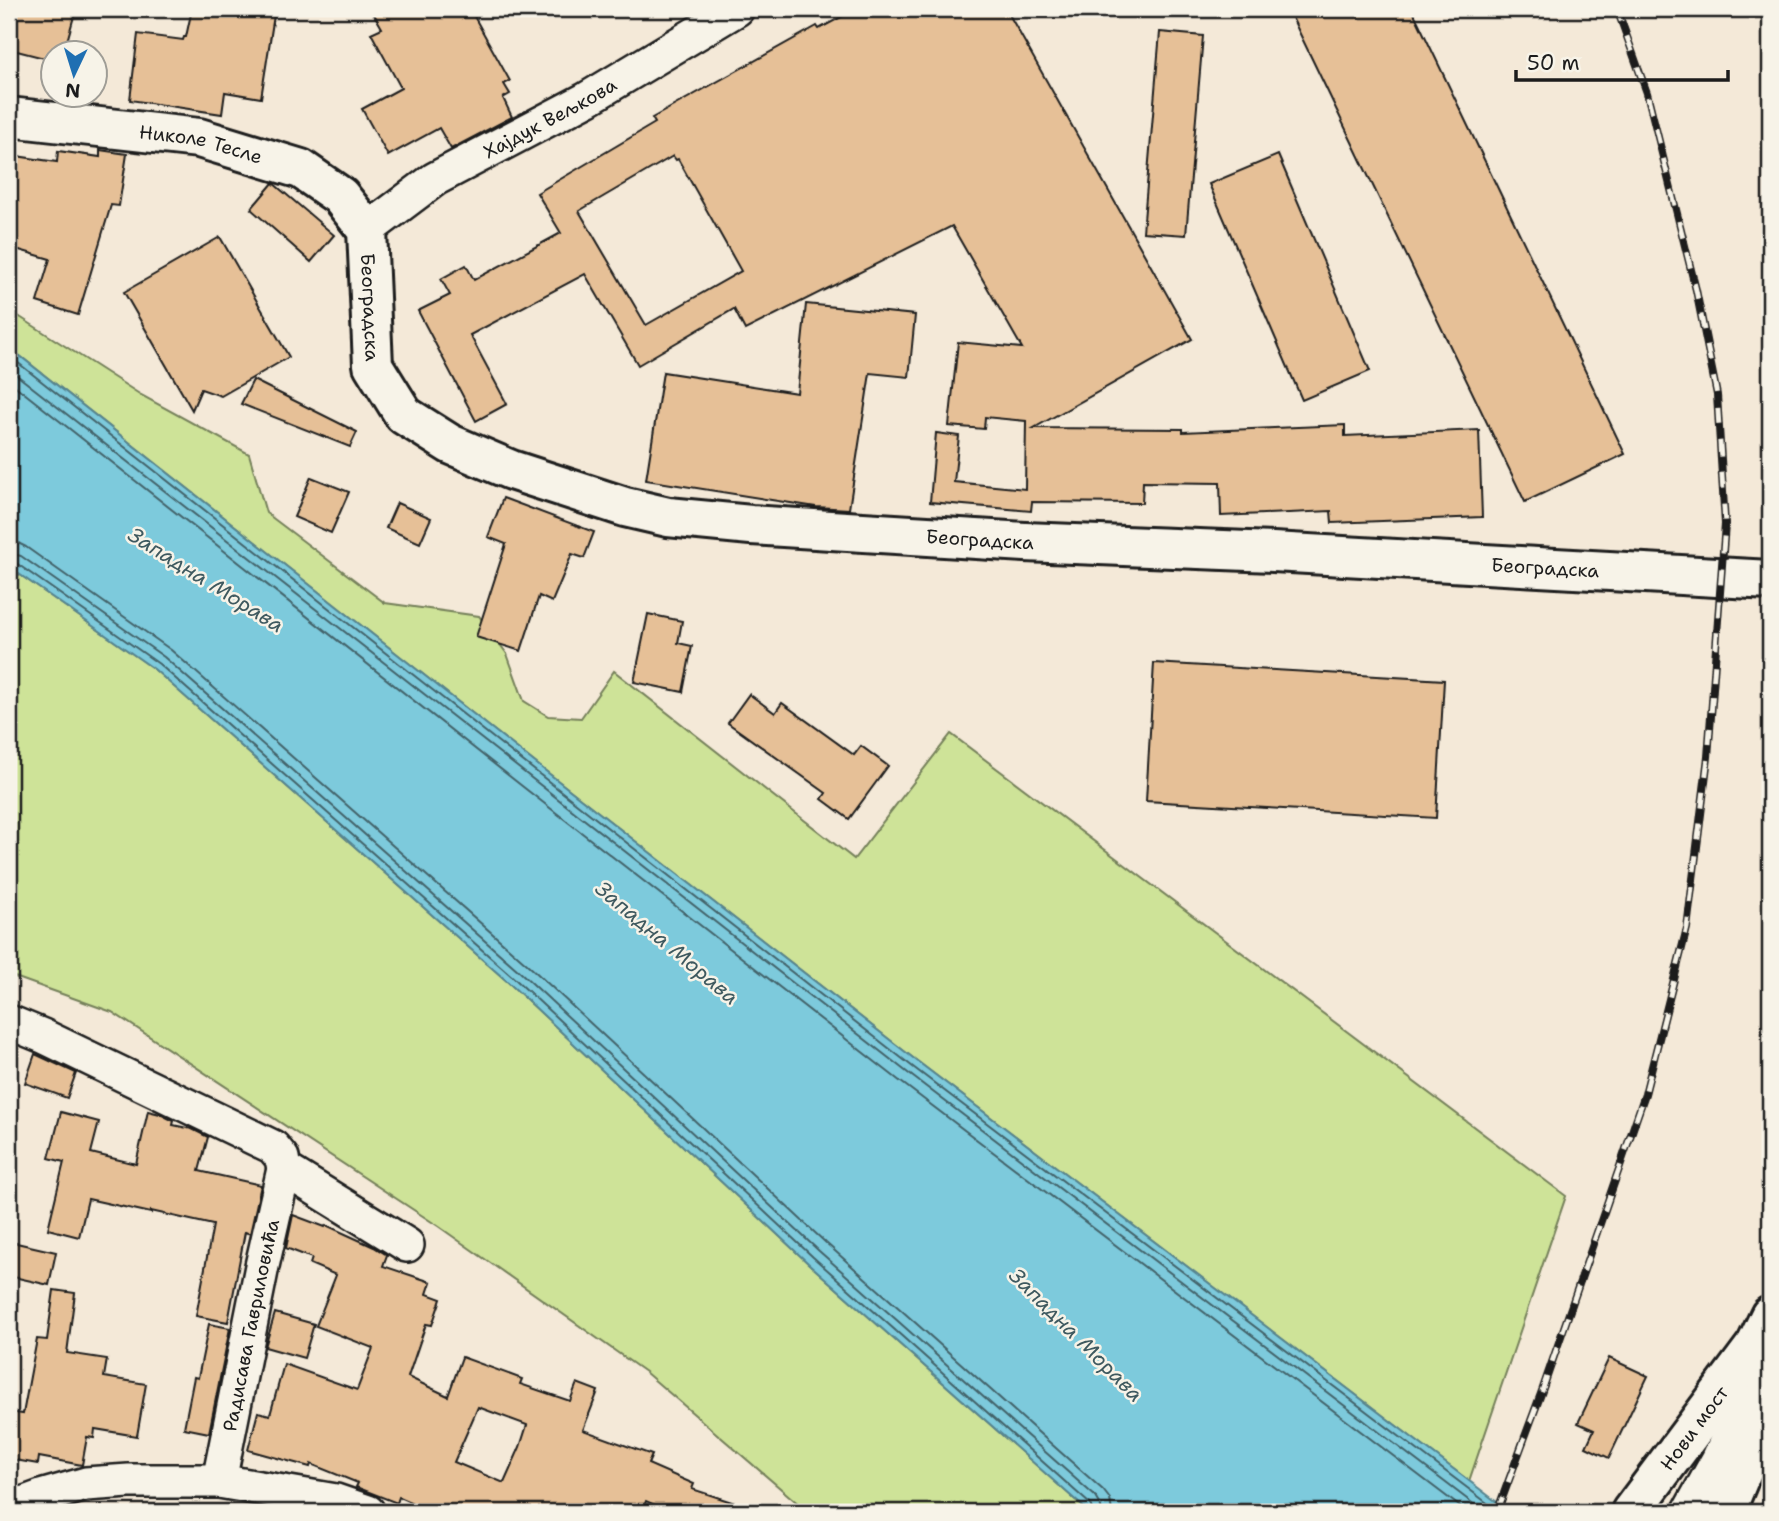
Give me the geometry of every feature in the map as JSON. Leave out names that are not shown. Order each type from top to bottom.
[{"type":"street","name":"Хајдук Вељкова","points":[[367,230],[435,179],[587,99],[737,9]]},
{"type":"street","name":"Николе Тесле","points":[[9,117],[199,138],[301,169],[340,196],[367,230]]},
{"type":"street","name":"Београдска","points":[[367,230],[373,365],[404,415],[450,444],[511,470],[625,507],[668,517],[751,525],[1025,542],[1770,580]]},
{"type":"street","points":[[9,1021],[273,1147],[282,1158],[284,1170],[407,1245]]},
{"type":"street","name":"Радисава Гавриловића","points":[[219,1481],[284,1170]]},
{"type":"street","points":[[1689,1512],[1718,1460],[1766,1350]]},
{"type":"street","points":[[1725,1512],[1747,1459],[1766,1350]]},
{"type":"street","name":"Нови мост","points":[[1631,1512],[1766,1350]]},
{"type":"street","points":[[9,1509],[86,1484],[219,1481],[336,1501],[368,1512]]},
{"type":"green space","points":[[9,310],[141,395],[249,454],[266,513],[385,603],[479,616],[507,654],[524,701],[548,716],[581,718],[614,671],[854,859],[951,734],[1566,1196],[1469,1481],[917,1061],[20,356],[9,352]]},
{"type":"green space","points":[[9,567],[154,669],[509,983],[808,1263],[1089,1512],[808,1512],[645,1372],[438,1226],[112,1012],[9,975]]},
{"type":"water","name":"Западна Морава","points":[[9,352],[20,356],[917,1061],[1510,1512],[1089,1512],[808,1263],[509,983],[154,669],[9,567]]},
{"type":"building","points":[[9,9],[76,9],[68,38],[38,38],[38,56],[9,49]]},
{"type":"building","points":[[192,9],[275,9],[261,98],[225,92],[222,114],[130,100],[138,34],[183,40]]},
{"type":"building","points":[[371,9],[470,9],[510,81],[504,84],[510,94],[503,98],[512,117],[451,149],[439,128],[388,156],[362,109],[401,88],[371,33],[382,28]]},
{"type":"building","points":[[856,9],[1006,9],[1192,339],[1034,428],[1183,429],[1183,432],[1345,425],[1345,436],[1479,430],[1482,517],[1332,523],[1331,511],[1221,516],[1220,483],[1143,482],[1142,503],[1032,502],[1031,511],[930,502],[936,433],[959,436],[954,482],[1025,489],[1026,421],[985,417],[984,429],[949,426],[958,342],[1022,348],[952,226],[745,330],[734,309],[638,365],[585,274],[470,335],[507,404],[476,421],[418,311],[450,295],[441,279],[466,265],[474,280],[561,233],[537,193],[655,123],[652,118],[817,26],[819,29]],"holes":[[[673,156],[678,159],[741,271],[646,325],[579,211]]]},
{"type":"building","points":[[1288,9],[1412,9],[1625,454],[1525,502]]},
{"type":"building","points":[[1160,32],[1203,36],[1186,235],[1143,232]]},
{"type":"building","points":[[100,150],[127,154],[119,206],[111,205],[78,315],[37,302],[50,259],[9,247],[9,155],[57,162],[58,151],[100,157]]},
{"type":"building","points":[[1278,155],[1370,371],[1302,400],[1209,184]]},
{"type":"building","points":[[273,183],[334,235],[311,262],[251,209]]},
{"type":"building","points":[[220,237],[289,357],[221,396],[201,389],[192,410],[124,292]]},
{"type":"building","points":[[806,304],[915,315],[909,377],[870,373],[849,509],[816,507],[646,480],[663,372],[797,393]]},
{"type":"building","points":[[253,380],[357,432],[350,447],[241,404]]},
{"type":"building","points":[[311,477],[349,492],[331,533],[294,517]]},
{"type":"building","points":[[503,498],[594,532],[584,558],[572,554],[552,602],[539,596],[521,651],[476,637],[506,544],[488,537]]},
{"type":"building","points":[[397,503],[431,518],[420,543],[386,528]]},
{"type":"building","points":[[648,614],[682,621],[678,643],[692,646],[683,692],[634,682]]},
{"type":"building","points":[[1154,663],[1444,680],[1436,818],[1146,801]]},
{"type":"building","points":[[749,694],[775,713],[782,703],[854,755],[861,746],[888,766],[849,819],[822,799],[826,793],[728,723]]},
{"type":"building","points":[[35,1054],[76,1073],[67,1098],[25,1083]]},
{"type":"building","points":[[148,1111],[174,1121],[173,1125],[192,1129],[208,1137],[199,1171],[261,1185],[250,1234],[245,1232],[228,1322],[196,1316],[213,1225],[88,1199],[79,1237],[48,1229],[64,1162],[49,1158],[61,1112],[99,1122],[91,1153],[136,1164]]},
{"type":"building","points":[[293,1215],[325,1227],[326,1225],[374,1247],[387,1255],[383,1266],[431,1282],[427,1294],[441,1299],[432,1325],[426,1324],[408,1377],[448,1396],[462,1357],[522,1379],[520,1384],[570,1401],[577,1383],[598,1391],[583,1430],[652,1455],[648,1464],[694,1484],[692,1489],[750,1508],[749,1512],[671,1512],[646,1501],[642,1512],[433,1512],[399,1497],[397,1503],[356,1487],[358,1483],[311,1464],[310,1467],[248,1450],[258,1412],[270,1415],[284,1364],[357,1390],[373,1348],[316,1326],[336,1275],[310,1264],[312,1258],[286,1248]],"holes":[[[478,1407],[527,1425],[504,1483],[454,1462]]]},
{"type":"building","points":[[12,1242],[56,1252],[49,1285],[9,1276]]},
{"type":"building","points":[[54,1290],[75,1293],[67,1353],[107,1359],[104,1377],[146,1384],[137,1436],[95,1429],[94,1438],[87,1437],[82,1465],[39,1457],[38,1464],[9,1459],[9,1412],[23,1414],[37,1339],[47,1340]]},
{"type":"building","points":[[275,1313],[314,1324],[304,1358],[265,1347]]},
{"type":"building","points":[[209,1324],[230,1328],[209,1433],[184,1428],[194,1377],[198,1378]]},
{"type":"building","points":[[1609,1358],[1648,1376],[1609,1458],[1586,1447],[1594,1430],[1578,1423]]},
{"type":"railway","points":[[1497,1512],[1645,1094],[1687,928],[1708,757],[1725,524],[1717,395],[1696,290],[1647,93],[1617,9]]}]
